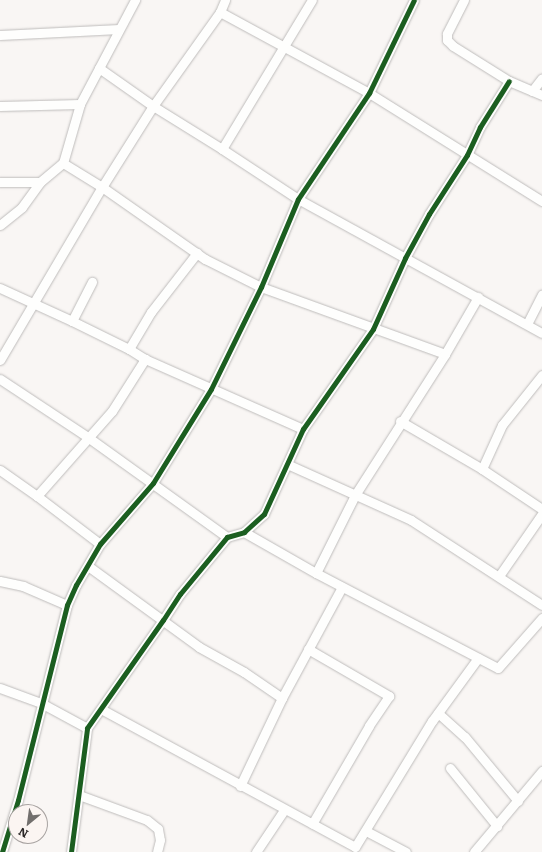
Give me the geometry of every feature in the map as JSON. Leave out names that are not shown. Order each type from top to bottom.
[{"type":"street","points":[[0,225],[22,207],[40,182],[63,163],[80,104],[135,0]]},
{"type":"street","points":[[0,360],[102,187],[153,106],[220,12],[225,0]]},
{"type":"street","points":[[222,149],[312,0]]},
{"type":"street","points":[[2,852],[18,800],[67,605],[100,544],[153,484],[211,389],[262,287],[298,199],[369,93],[414,0]]},
{"type":"street","points":[[461,1],[447,34],[447,40],[453,46],[509,81],[542,95]]},
{"type":"street","points":[[220,12],[369,93],[542,201]]},
{"type":"street","points":[[0,35],[119,29]]},
{"type":"street","points":[[99,68],[153,106],[298,199],[542,333]]},
{"type":"street","points":[[532,91],[542,78]]},
{"type":"street","points":[[71,852],[87,728],[180,594],[226,537],[244,532],[264,514],[303,430],[373,329],[405,258],[429,214],[467,155],[480,127],[509,81]]},
{"type":"street","points":[[0,106],[80,104]]},
{"type":"street","points":[[63,163],[102,187],[197,254],[262,287],[373,329],[445,354]]},
{"type":"street","points":[[0,182],[40,182]]},
{"type":"street","points":[[129,349],[151,312],[197,254]]},
{"type":"street","points":[[72,321],[92,282]]},
{"type":"street","points":[[0,288],[72,321],[129,349],[145,359],[303,430]]},
{"type":"street","points":[[527,324],[542,295]]},
{"type":"street","points":[[316,573],[355,495],[400,421],[445,354],[478,297]]},
{"type":"street","points":[[37,496],[112,411],[145,359]]},
{"type":"street","points":[[482,469],[502,424],[542,375]]},
{"type":"street","points":[[0,380],[89,438],[226,537]]},
{"type":"street","points":[[400,421],[482,469],[542,509]]},
{"type":"street","points":[[287,464],[411,520],[542,605]]},
{"type":"street","points":[[0,470],[100,544]]},
{"type":"street","points":[[499,576],[542,514]]},
{"type":"street","points":[[244,532],[342,587],[498,668],[542,618]]},
{"type":"street","points":[[88,566],[199,647],[244,672],[282,698]]},
{"type":"street","points":[[0,581],[23,586],[67,605]]},
{"type":"street","points":[[240,786],[282,698],[342,587]]},
{"type":"street","points":[[308,649],[389,696],[369,726],[312,824]]},
{"type":"street","points":[[101,709],[354,847],[366,831],[432,721],[478,658]]},
{"type":"street","points":[[0,688],[41,704],[87,728]]},
{"type":"street","points":[[438,713],[464,736],[518,802]]},
{"type":"street","points":[[450,768],[497,826]]},
{"type":"street","points":[[474,852],[518,802],[542,771]]},
{"type":"street","points":[[79,795],[147,820],[158,829],[160,840],[157,852]]},
{"type":"street","points":[[256,852],[284,810]]},
{"type":"street","points":[[366,831],[406,852]]},
{"type":"cycle path","points":[[2,852],[18,800],[67,605],[76,585],[100,544],[153,483],[211,389],[261,287],[298,199],[369,93],[414,0]]},
{"type":"cycle path","points":[[71,852],[87,728],[180,594],[227,537],[244,532],[264,514],[303,429],[373,329],[405,258],[429,214],[467,155],[480,127],[509,81]]}]
